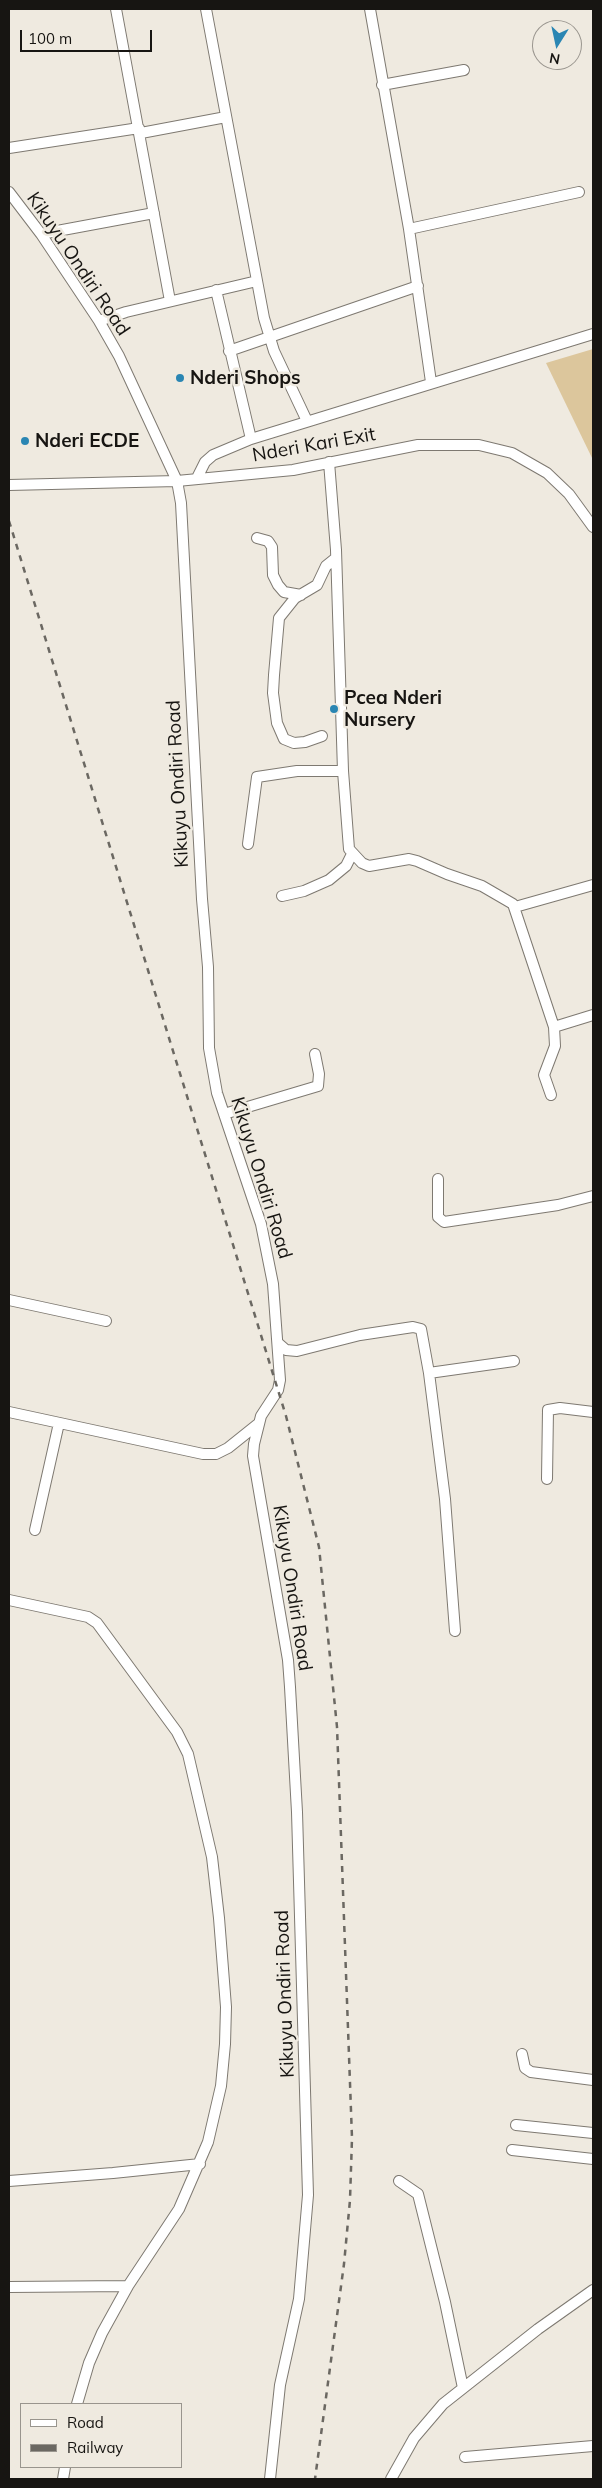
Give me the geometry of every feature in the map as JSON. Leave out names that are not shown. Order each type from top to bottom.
[{"type":"street","points":[[116,9],[170,301]]},
{"type":"street","points":[[206,9],[257,281],[270,339],[307,421]]},
{"type":"street","points":[[370,9],[418,286],[431,382]]},
{"type":"street","points":[[382,85],[464,70]]},
{"type":"street","points":[[9,148],[140,131],[226,117]]},
{"type":"street","name":"Kikuyu Ondiri Road","points":[[9,192],[41,234],[100,321],[177,481],[184,551],[202,899],[208,967],[208,1035],[214,1083],[263,1233],[273,1284],[280,1380],[278,1390],[266,1406],[258,1424],[253,1456],[288,1660],[297,1812],[308,2195],[299,2299],[280,2385],[270,2479]]},
{"type":"street","points":[[408,228],[579,192]]},
{"type":"street","points":[[41,234],[154,214]]},
{"type":"street","points":[[100,321],[170,301],[257,281]]},
{"type":"street","points":[[229,351],[270,339],[418,286]]},
{"type":"street","points":[[216,290],[251,439]]},
{"type":"street","points":[[197,478],[205,462],[213,455],[251,439],[431,382],[593,334]]},
{"type":"street","name":"Nderi Kari Exit","points":[[9,485],[177,481],[278,472],[435,443],[479,445],[500,450],[538,466],[554,479],[582,510],[593,527]]},
{"type":"street","points":[[329,462],[336,558],[343,771],[348,845],[352,854],[362,863],[369,866],[409,860],[417,861],[482,886],[515,907],[554,1027],[555,1046],[544,1075],[550,1095]]},
{"type":"street","points":[[257,538],[268,541],[272,547],[273,575],[278,585],[284,592],[301,595]]},
{"type":"street","points":[[322,736],[305,742],[294,743],[284,739],[277,723],[273,693],[278,624],[283,611],[301,595],[317,585],[326,566],[336,558]]},
{"type":"street","points":[[248,844],[257,777],[297,771],[343,771]]},
{"type":"street","points":[[282,896],[304,891],[329,880],[346,866],[352,854]]},
{"type":"street","points":[[515,907],[593,886]]},
{"type":"street","points":[[554,1027],[593,1015]]},
{"type":"street","points":[[224,1114],[318,1086],[319,1074],[315,1054]]},
{"type":"street","points":[[438,1179],[438,1217],[444,1222],[558,1206],[593,1196]]},
{"type":"street","points":[[9,1300],[106,1321]]},
{"type":"street","points":[[278,1343],[286,1350],[297,1351],[360,1334],[418,1327],[423,1333],[445,1499],[455,1631]]},
{"type":"street","points":[[429,1373],[514,1361]]},
{"type":"street","points":[[547,1479],[548,1410],[560,1408],[593,1412]]},
{"type":"street","points":[[9,1412],[202,1454],[216,1454],[228,1448],[258,1424]]},
{"type":"street","points":[[35,1530],[60,1423]]},
{"type":"street","points":[[9,1600],[88,1617],[97,1623],[177,1732],[188,1754],[216,1882],[226,2007],[221,2086],[211,2134],[200,2164],[179,2209],[128,2286],[102,2333],[89,2362],[77,2403]]},
{"type":"street","points":[[522,2054],[525,2068],[531,2072],[593,2080]]},
{"type":"street","points":[[516,2125],[593,2133]]},
{"type":"street","points":[[512,2150],[593,2159]]},
{"type":"street","points":[[9,2180],[113,2174],[200,2164]]},
{"type":"street","points":[[399,2181],[418,2194],[445,2302],[463,2388]]},
{"type":"street","points":[[9,2287],[128,2286]]},
{"type":"street","points":[[390,2479],[427,2421],[463,2388],[593,2290]]},
{"type":"street","points":[[465,2457],[593,2446]]},
{"type":"shaded area","points":[[593,349],[593,460],[546,363]]},
{"type":"railway","points":[[9,521],[286,1416],[319,1547],[337,1727],[352,2138],[350,2200],[344,2264],[315,2479]]},
{"type":"place","name":"Nderi Shops","points":[[180,378]]},
{"type":"place","name":"Nderi ECDE","points":[[25,441]]},
{"type":"place","name":"Pcea Nderi Nursery","points":[[334,709]]}]
